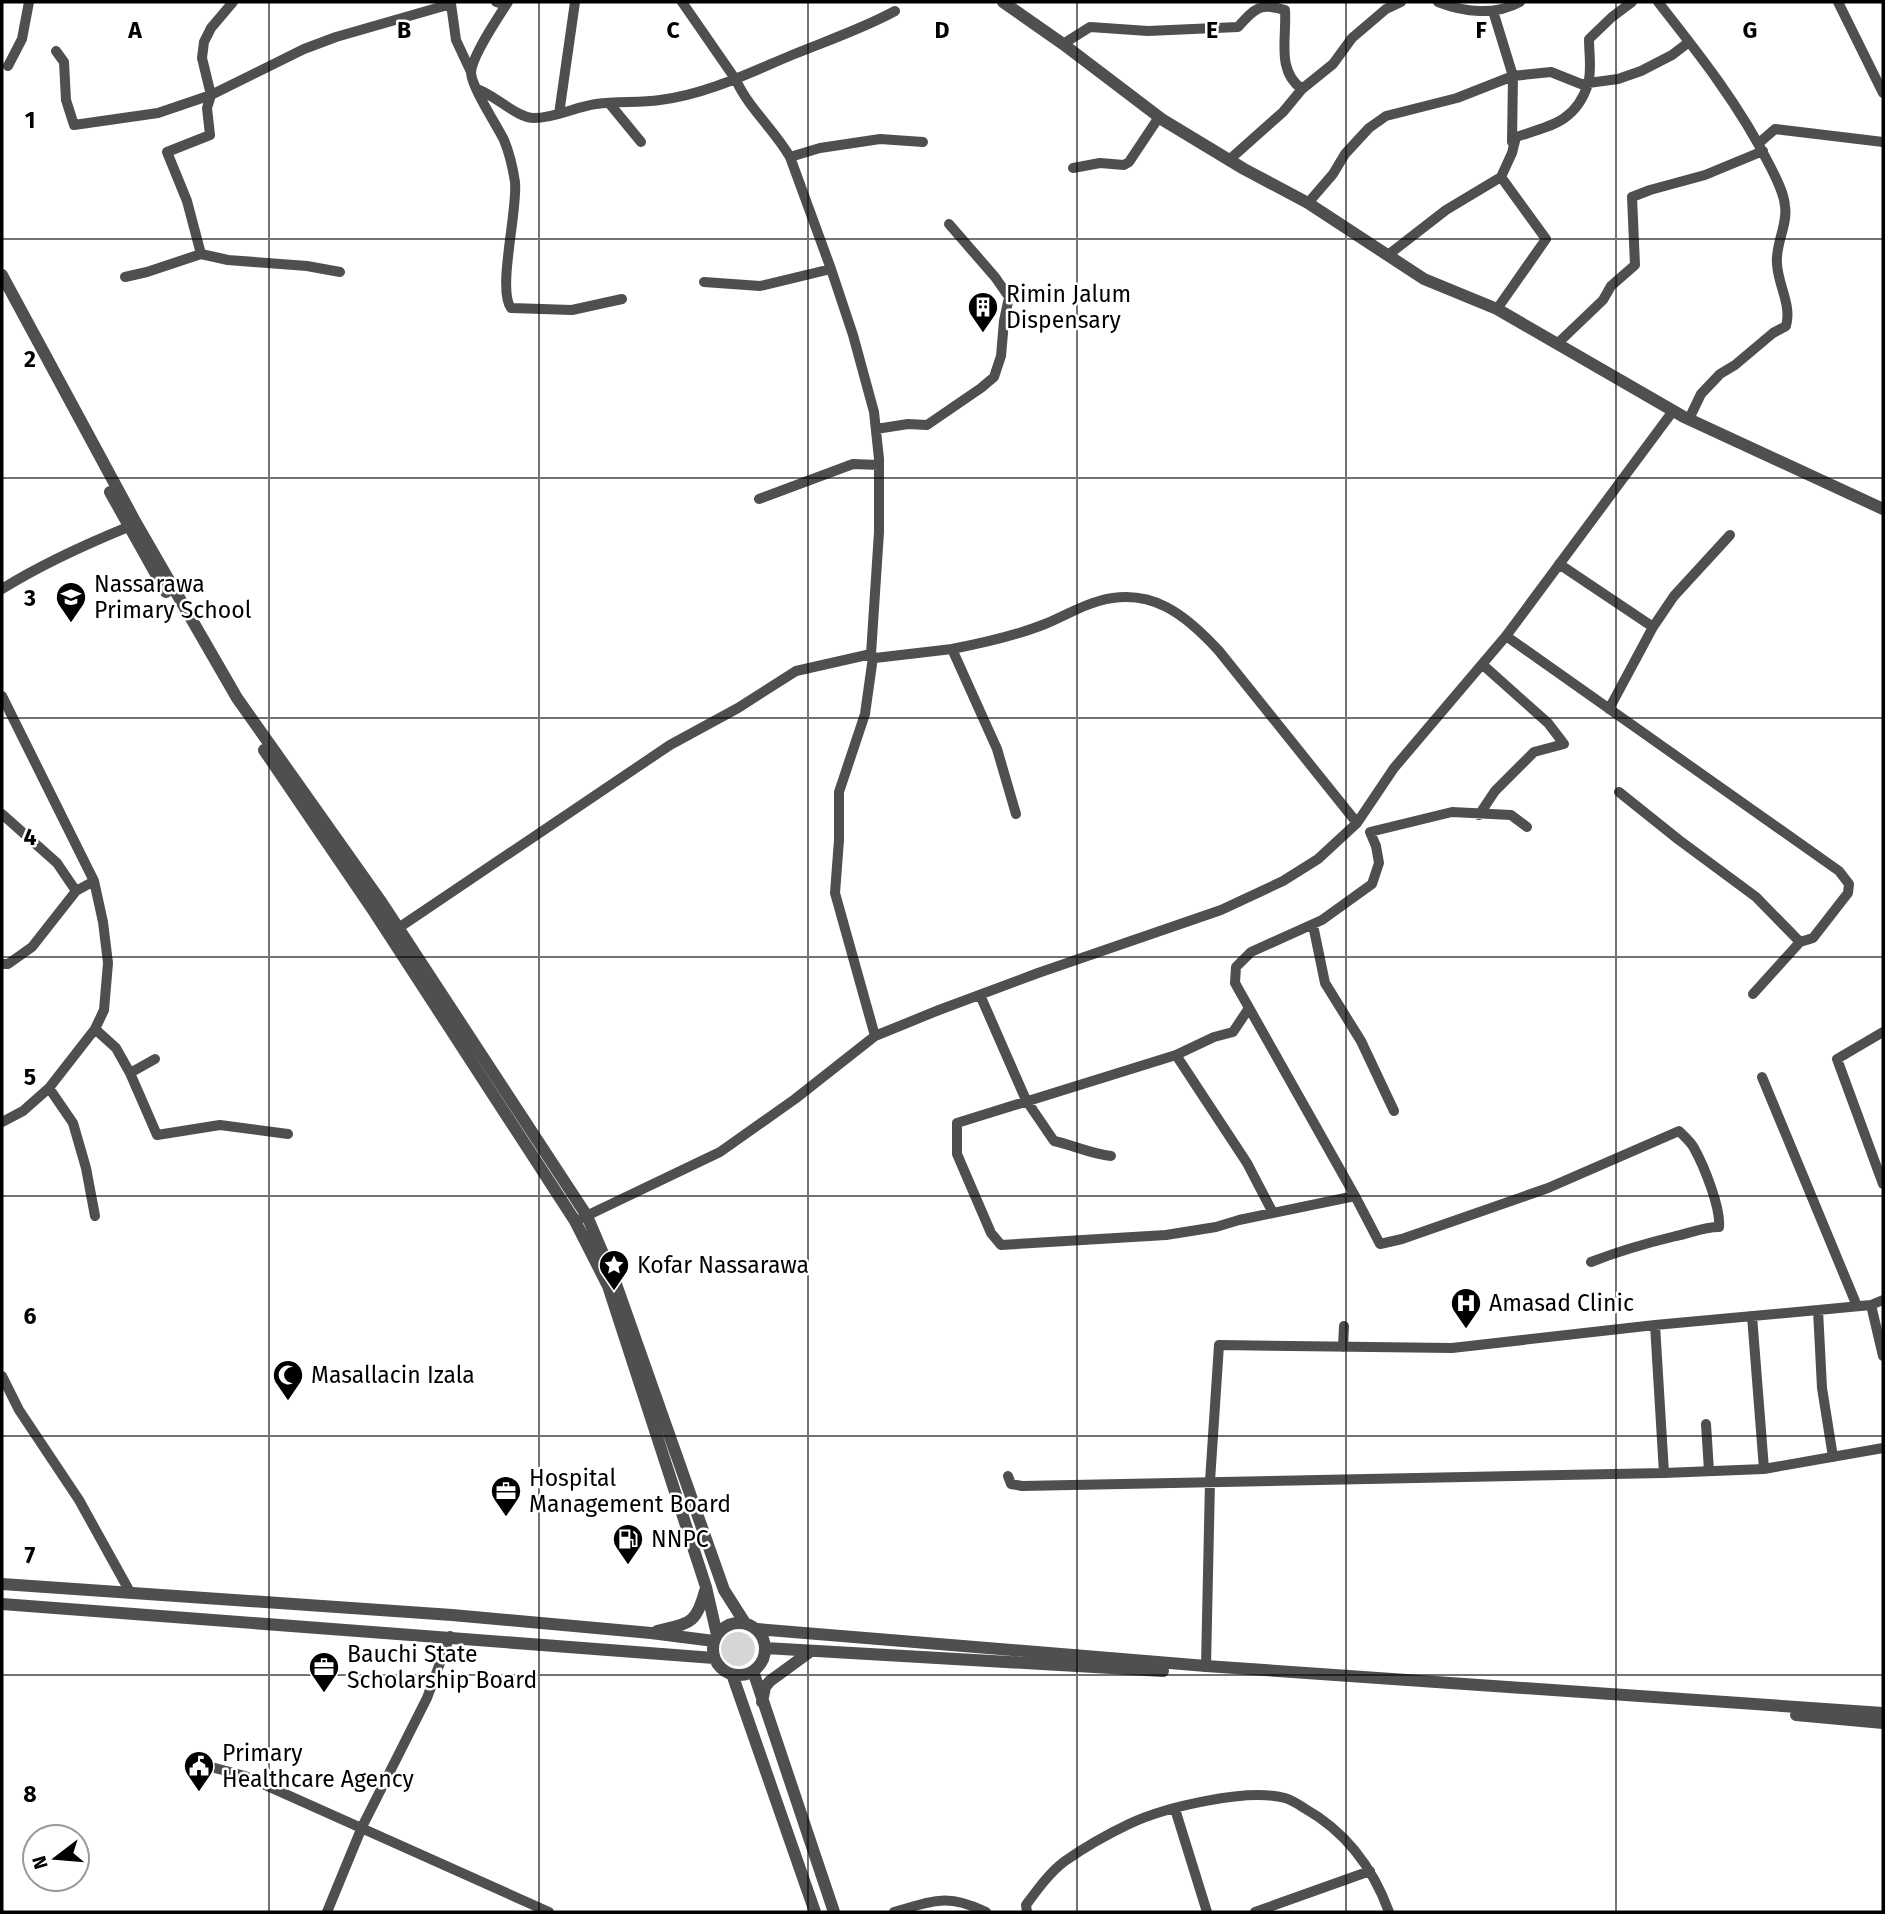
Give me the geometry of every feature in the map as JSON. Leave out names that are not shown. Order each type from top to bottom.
[{"type":"street","points":[[8,66],[22,39],[29,2]]},
{"type":"street","points":[[201,254],[187,201],[167,152],[210,135],[207,108],[211,95],[202,58],[204,43],[211,28],[233,2]]},
{"type":"street","points":[[559,114],[575,2]]},
{"type":"street","points":[[682,2],[736,80],[742,94],[790,156],[853,335],[874,412],[879,465],[879,532],[872,656],[864,714],[839,792],[835,893],[875,1036]]},
{"type":"street","points":[[1003,2],[1159,117],[1229,160],[1308,203],[1424,279],[1497,309],[1672,411],[1883,509]]},
{"type":"street","points":[[1229,160],[1283,111],[1302,89],[1333,64],[1352,38],[1386,9],[1401,2]]},
{"type":"street","points":[[1438,2],[1459,9],[1493,11],[1506,9],[1520,2]]},
{"type":"street","points":[[1388,255],[1446,210],[1501,177],[1516,137],[1551,126],[1574,113],[1589,83],[1590,40],[1612,17],[1632,2]]},
{"type":"street","points":[[1658,2],[1723,85],[1761,147],[1786,205],[1776,261],[1789,314],[1786,326],[1773,332],[1735,365],[1720,374],[1701,394],[1689,419]]},
{"type":"street","points":[[1838,2],[1883,93]]},
{"type":"street","points":[[56,51],[64,62],[66,100],[74,125],[158,113],[211,95],[304,49],[402,16],[452,3],[456,40],[505,143],[515,181],[515,214],[505,278],[509,307],[572,310],[622,299]]},
{"type":"street","points":[[471,72],[478,51],[503,3]]},
{"type":"street","points":[[1063,44],[1090,27],[1149,31],[1238,27],[1254,9],[1271,5],[1285,10],[1286,71],[1291,82],[1302,89]]},
{"type":"street","points":[[477,89],[489,93],[510,108],[531,118],[559,114],[594,104],[662,100],[736,80],[895,11]]},
{"type":"street","points":[[1493,11],[1513,76],[1512,153]]},
{"type":"street","points":[[1308,203],[1333,174],[1345,154],[1369,128],[1387,116],[1457,98],[1513,76],[1551,72],[1581,83],[1618,79],[1672,55],[1689,42]]},
{"type":"street","points":[[609,103],[640,142]]},
{"type":"street","points":[[1073,168],[1100,163],[1124,165],[1129,162],[1159,117]]},
{"type":"street","points":[[1557,344],[1603,300],[1611,286],[1635,265],[1632,197],[1705,175],[1761,147],[1775,129],[1883,142]]},
{"type":"street","points":[[790,156],[820,148],[880,139],[923,142]]},
{"type":"street","points":[[1497,309],[1546,239],[1501,177]]},
{"type":"street","points":[[876,429],[908,424],[927,425],[994,377],[1001,356],[1009,297],[995,276],[949,224]]},
{"type":"street","points":[[124,277],[201,254],[228,260],[307,266],[340,272]]},
{"type":"street","points":[[704,282],[760,286],[831,269]]},
{"type":"street","points":[[2,275],[136,523],[237,698],[581,1218],[616,1284],[724,1590],[764,1641],[765,1648],[760,1665],[753,1671],[732,1674],[721,1668],[715,1658],[716,1638],[706,1587],[608,1286],[581,1218]]},
{"type":"street","points":[[2,287],[54,381],[128,527],[231,701],[393,931]]},
{"type":"street","points":[[581,1218],[720,1152],[795,1100],[875,1036],[979,995],[1222,910],[1259,894],[1318,859],[1357,823],[1394,768],[1506,636],[1672,411]]},
{"type":"street","points":[[759,499],[853,464],[879,465]]},
{"type":"street","points":[[2,589],[32,570],[128,527]]},
{"type":"street","points":[[1609,709],[1653,627],[1674,596],[1730,535]]},
{"type":"street","points":[[1559,564],[1653,627]]},
{"type":"street","points":[[393,931],[670,745],[738,708],[796,671],[872,656],[952,649],[1014,635],[1099,601],[1135,597],[1158,602],[1195,625],[1219,651],[1357,823]]},
{"type":"street","points":[[1506,636],[1839,871],[1849,884],[1848,893],[1813,938],[1800,942],[1753,994]]},
{"type":"street","points":[[952,649],[997,749],[1016,814]]},
{"type":"street","points":[[1479,815],[1495,791],[1534,752],[1564,744],[1548,723],[1483,665]]},
{"type":"street","points":[[2,696],[94,881],[108,963],[104,1010],[95,1029],[49,1088],[23,1111],[2,1122]]},
{"type":"street","points":[[1619,792],[1756,897],[1800,942]]},
{"type":"street","points":[[1527,827],[1511,815],[1479,815],[1452,811],[1370,832],[1379,863],[1372,884],[1313,925],[1251,952],[1236,967],[1235,983],[1380,1244],[1402,1239],[1548,1188],[1679,1132],[1693,1145],[1698,1156],[1720,1216],[1719,1227],[1705,1227],[1650,1241],[1591,1262]]},
{"type":"street","points":[[2,814],[57,863],[76,891]]},
{"type":"street","points":[[2,964],[8,964],[32,947],[76,891],[94,881]]},
{"type":"street","points":[[1313,925],[1325,983],[1361,1041],[1394,1111]]},
{"type":"street","points":[[979,995],[1026,1100],[1054,1141],[1083,1148],[1093,1154],[1111,1156]]},
{"type":"street","points":[[1249,1008],[1233,1032],[1214,1037],[1176,1055],[1026,1100],[957,1124],[957,1154],[991,1233],[1001,1245],[1166,1235],[1355,1196]]},
{"type":"street","points":[[95,1029],[116,1048],[157,1135],[220,1125],[288,1134]]},
{"type":"street","points":[[1883,1032],[1837,1059],[1881,1165],[1883,1184]]},
{"type":"street","points":[[1176,1055],[1247,1163],[1273,1213]]},
{"type":"street","points":[[130,1073],[155,1059]]},
{"type":"street","points":[[1762,1077],[1857,1306]]},
{"type":"street","points":[[49,1088],[73,1124],[86,1168],[95,1216]]},
{"type":"street","points":[[1206,1666],[1210,1481],[1219,1345],[1452,1348],[1655,1325],[1871,1305],[1883,1300]]},
{"type":"street","points":[[1871,1305],[1883,1356]]},
{"type":"street","points":[[1818,1310],[1822,1388],[1833,1457]]},
{"type":"street","points":[[1752,1316],[1764,1469]]},
{"type":"street","points":[[1655,1325],[1664,1473]]},
{"type":"street","points":[[1343,1347],[1344,1326]]},
{"type":"street","points":[[2,1376],[19,1410],[79,1500],[130,1592]]},
{"type":"street","points":[[1706,1424],[1709,1471]]},
{"type":"street","points":[[1008,1476],[1012,1484],[1022,1486],[1664,1473],[1764,1469],[1883,1448]]},
{"type":"street","points":[[2,1584],[452,1615],[716,1638],[729,1625],[751,1626],[1206,1666],[1883,1713]]},
{"type":"street","points":[[651,1633],[692,1620],[699,1612],[706,1587]]},
{"type":"street","points":[[2,1604],[715,1658]]},
{"type":"street","points":[[327,1912],[362,1827],[427,1698],[450,1636]]},
{"type":"street","points":[[765,1648],[1280,1677],[1883,1723]]},
{"type":"street","points":[[762,1702],[765,1687],[770,1681],[811,1651]]},
{"type":"street","points":[[753,1671],[834,1912]]},
{"type":"street","points":[[732,1674],[814,1912]]},
{"type":"street","points":[[201,1764],[245,1776],[549,1912]]},
{"type":"street","points":[[1027,1912],[1026,1905],[1063,1863],[1130,1823],[1216,1799],[1265,1794],[1288,1799],[1325,1820],[1370,1871],[1389,1912]]},
{"type":"street","points":[[1175,1809],[1207,1912]]},
{"type":"street","points":[[1255,1912],[1370,1871]]},
{"type":"street","points":[[894,1912],[935,1900],[948,1900],[959,1901],[986,1912]]},
{"type":"shaded area","points":[[738,1632],[750,1637],[755,1649],[750,1661],[738,1666],[726,1661],[721,1649],[726,1637]]},
{"type":"place","name":"Rimin Jalum Dispensary","points":[[983,334]]},
{"type":"place","name":"Nassarawa Primary School","points":[[71,624]]},
{"type":"place","name":"Kofar Nassarawa","points":[[614,1292]]},
{"type":"place","name":"Amasad Clinic","points":[[1466,1330]]},
{"type":"place","name":"Masallacin Izala","points":[[288,1402]]},
{"type":"place","name":"Hospital Management Board","points":[[506,1518]]},
{"type":"place","name":"NNPC","points":[[628,1566]]},
{"type":"place","name":"Bauchi State Scholarship Board","points":[[324,1694]]},
{"type":"place","name":"Primary Healthcare Agency","points":[[199,1793]]}]
